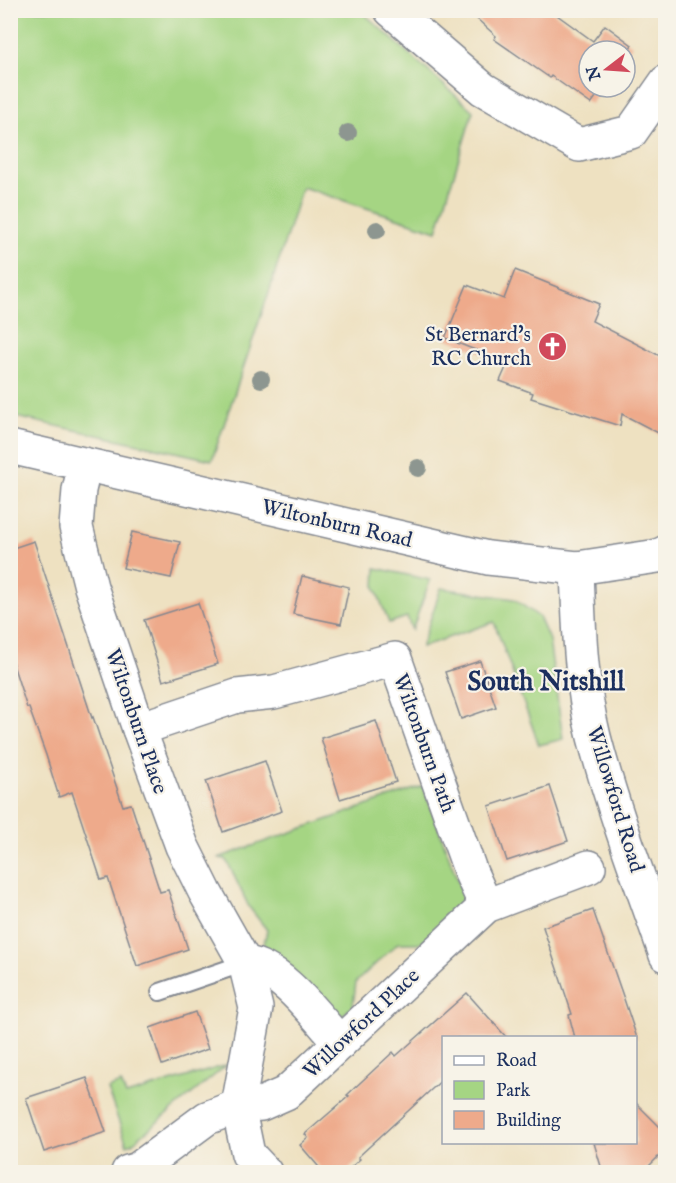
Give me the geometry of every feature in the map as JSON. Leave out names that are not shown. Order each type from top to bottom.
[{"type":"street","points":[[391,10],[483,89],[579,145],[631,132],[666,82]]},
{"type":"street","name":"Wiltonburn Road","points":[[10,447],[488,558],[576,568],[658,556],[666,552]]},
{"type":"street","name":"Wiltonburn Place","points":[[85,465],[79,490],[76,527],[91,586],[139,729],[182,846],[204,892],[245,963],[256,1008],[238,1106]]},
{"type":"street","name":"Willowford Road","points":[[576,568],[581,661],[594,735],[631,854],[666,955]]},
{"type":"street","name":"Wiltonburn Path","points":[[139,729],[237,696],[274,692],[395,659],[471,873],[486,906]]},
{"type":"street","name":"Willowford Place","points":[[128,1173],[138,1169],[207,1118],[238,1106],[261,1104],[286,1094],[486,906],[589,867]]},
{"type":"street","points":[[245,963],[256,964],[267,969],[303,1001],[340,1043]]},
{"type":"street","points":[[238,1106],[248,1154],[265,1173]]},
{"type":"lane","points":[[160,992],[245,963]]},
{"type":"green space","points":[[11,10],[361,11],[473,111],[437,231],[302,187],[212,460],[11,416]]},
{"type":"green space","points":[[376,568],[430,580],[412,630],[407,617],[389,623],[375,587]]},
{"type":"green space","points":[[441,588],[514,599],[539,617],[549,640],[563,739],[539,745],[494,622],[421,647]]},
{"type":"green space","points":[[423,786],[466,903],[422,943],[398,943],[356,982],[353,1006],[333,1024],[263,949],[267,930],[249,907],[226,859],[218,858]]},
{"type":"green space","points":[[227,1065],[127,1145],[107,1088],[121,1083],[126,1095]]},
{"type":"building","points":[[467,10],[550,10],[590,39],[577,39],[577,94],[494,39],[496,36]]},
{"type":"building","points":[[605,25],[624,39],[594,39]]},
{"type":"building","points":[[584,99],[595,99],[591,104]]},
{"type":"building","name":"St Bernard's RC Church","points":[[515,270],[599,304],[592,321],[666,359],[666,437],[622,414],[620,426],[531,398],[533,393],[500,381],[508,363],[445,338],[467,285],[504,299]]},
{"type":"building","points":[[132,532],[180,542],[171,578],[123,568]]},
{"type":"building","points":[[34,541],[123,806],[131,804],[160,892],[168,890],[188,949],[137,966],[108,878],[101,880],[72,792],[59,797],[10,655],[10,549]]},
{"type":"building","points":[[302,576],[349,587],[341,624],[293,614]]},
{"type":"building","points":[[198,603],[218,664],[163,681],[144,620]]},
{"type":"building","points":[[480,661],[496,707],[461,719],[445,672]]},
{"type":"building","points":[[376,721],[396,782],[340,799],[321,738]]},
{"type":"building","points":[[265,761],[282,811],[223,832],[206,781]]},
{"type":"building","points":[[550,786],[568,841],[507,861],[489,806]]},
{"type":"building","points":[[593,910],[636,1036],[574,1036],[569,1015],[572,1014],[543,927]]},
{"type":"building","points":[[467,993],[505,1036],[442,1036],[442,1080],[358,1157],[360,1159],[345,1173],[324,1173],[300,1145],[308,1138],[305,1134],[349,1096],[347,1095],[393,1052],[396,1056]]},
{"type":"building","points":[[195,1012],[208,1049],[162,1065],[150,1028]]},
{"type":"building","points":[[87,1078],[106,1132],[44,1152],[26,1098]]},
{"type":"building","points":[[637,1104],[666,1133],[666,1149],[642,1173],[603,1173],[594,1144],[637,1144]]},
{"type":"place","name":"St Bernard's RC Church","points":[[552,346]]},
{"type":"district","name":"South Nitshill","points":[[546,681]]}]
